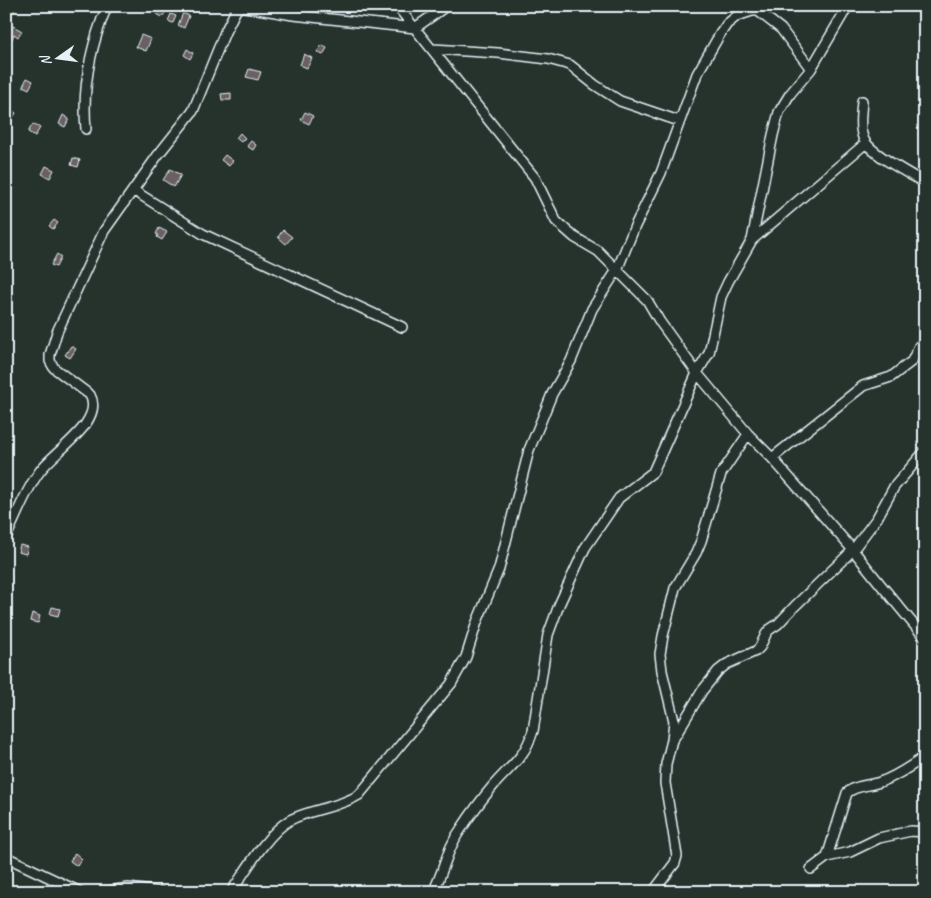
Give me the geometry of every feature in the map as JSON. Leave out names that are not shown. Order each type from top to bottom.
[{"type":"street","points":[[6,9],[11,6]]},
{"type":"street","points":[[86,129],[85,107],[88,68],[98,30],[107,6]]},
{"type":"street","points":[[397,6],[535,178],[556,221],[574,237],[598,251],[647,300],[660,322],[697,373],[748,434],[772,458],[853,550],[925,638]]},
{"type":"street","points":[[6,537],[30,486],[41,469],[82,430],[89,419],[93,406],[93,400],[90,395],[54,368],[50,361],[57,332],[104,231],[194,108],[236,10],[240,7],[292,15],[415,28],[446,6]]},
{"type":"street","points":[[433,892],[454,840],[460,830],[493,786],[522,755],[529,744],[548,635],[559,605],[585,548],[619,498],[653,472],[697,373],[710,353],[721,296],[752,240],[772,135],[779,112],[790,94],[811,69],[848,6]]},
{"type":"street","points":[[231,892],[273,834],[289,821],[342,803],[359,795],[451,684],[466,657],[477,622],[499,568],[529,450],[538,426],[552,394],[570,361],[592,309],[617,270],[635,226],[661,173],[697,74],[727,24],[751,8],[758,11],[780,29],[811,69]]},
{"type":"street","points":[[433,49],[498,53],[548,59],[570,65],[595,85],[620,101],[679,121]]},
{"type":"street","points":[[862,101],[860,120],[866,143],[876,152],[925,183]]},
{"type":"street","points":[[752,240],[866,143]]},
{"type":"street","points":[[133,190],[203,234],[402,327]]},
{"type":"street","points":[[772,458],[863,386],[891,377],[912,361],[919,346],[925,341]]},
{"type":"street","points":[[653,892],[675,863],[678,856],[665,783],[666,764],[672,740],[674,721],[662,671],[660,654],[675,588],[702,541],[721,474],[748,434]]},
{"type":"street","points":[[672,740],[702,691],[718,671],[727,664],[756,651],[769,630],[778,624],[794,606],[853,550],[877,518],[894,487],[925,451]]},
{"type":"street","points":[[827,857],[846,793],[850,790],[879,783],[925,757]]},
{"type":"street","points":[[811,869],[827,857],[850,852],[879,838],[911,831],[925,832]]},
{"type":"street","points":[[6,857],[80,892]]},
{"type":"street","points":[[104,892],[128,888],[161,892]]},
{"type":"building","points":[[162,7],[167,10],[162,17],[157,14]]},
{"type":"building","points":[[183,13],[189,16],[184,28],[178,25]]},
{"type":"building","points":[[171,14],[176,16],[173,23],[168,21]]},
{"type":"building","points":[[13,26],[22,31],[18,37],[14,34],[12,39],[7,36]]},
{"type":"building","points":[[141,35],[151,39],[146,51],[136,47]]},
{"type":"building","points":[[322,45],[327,48],[323,55],[317,52]]},
{"type":"building","points":[[187,49],[193,53],[190,59],[184,55]]},
{"type":"building","points":[[304,54],[312,58],[307,68],[300,65]]},
{"type":"building","points":[[249,69],[261,72],[258,80],[246,77]]},
{"type":"building","points":[[27,78],[33,81],[29,89],[23,86]]},
{"type":"building","points":[[231,93],[231,100],[222,100],[221,94]]},
{"type":"building","points":[[8,108],[16,113],[12,119],[6,116]]},
{"type":"building","points":[[305,112],[313,116],[309,124],[301,120]]},
{"type":"building","points":[[63,115],[69,119],[65,127],[59,124]]},
{"type":"building","points":[[33,124],[40,128],[35,136],[28,132]]},
{"type":"building","points":[[240,133],[245,138],[241,142],[236,138]]},
{"type":"building","points":[[251,141],[256,145],[253,150],[247,146]]},
{"type":"building","points":[[225,155],[233,161],[229,166],[221,160]]},
{"type":"building","points":[[73,158],[80,160],[78,167],[71,165]]},
{"type":"building","points":[[46,166],[54,170],[50,178],[42,174]]},
{"type":"building","points":[[170,169],[181,175],[174,187],[163,180]]},
{"type":"building","points":[[54,220],[58,223],[53,229],[49,226]]},
{"type":"building","points":[[159,228],[167,232],[162,240],[156,234]]},
{"type":"building","points":[[283,230],[292,237],[286,244],[278,237]]},
{"type":"building","points":[[57,254],[61,257],[56,267],[51,265]]},
{"type":"building","points":[[71,346],[76,349],[70,358],[65,355]]},
{"type":"building","points":[[20,545],[28,547],[26,554],[18,552]]},
{"type":"building","points":[[52,607],[60,609],[58,616],[50,614]]},
{"type":"building","points":[[32,613],[40,616],[38,623],[30,621]]},
{"type":"building","points":[[75,853],[82,859],[77,866],[70,861]]}]
